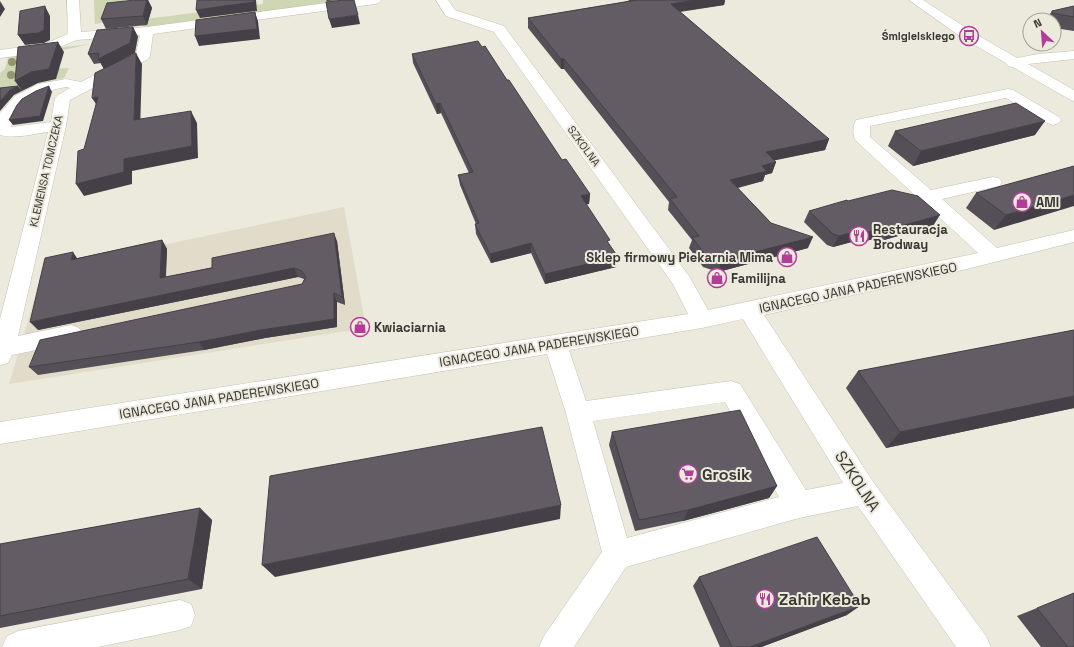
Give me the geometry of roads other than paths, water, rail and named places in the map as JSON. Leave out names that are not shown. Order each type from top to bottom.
[{"type":"street","points":[[73,0],[75,36]]},
{"type":"street","points":[[0,54],[47,48],[75,36],[147,31],[292,6],[375,0]]},
{"type":"street","name":"SZKOLNA","points":[[442,0],[450,13],[499,29],[682,281],[702,320]]},
{"type":"street","points":[[915,0],[958,30],[1013,63],[1074,96]]},
{"type":"street","name":"KLEMENSA TOMCZEKA","points":[[2,352],[58,126],[62,98],[143,56],[147,31]]},
{"type":"street","points":[[1013,63],[1038,58],[1074,55]]},
{"type":"street","points":[[58,126],[3,133],[3,127],[8,114],[20,99],[43,88],[66,83],[82,88]]},
{"type":"street","points":[[994,256],[862,138],[862,123],[1008,93],[1053,120]]},
{"type":"street","points":[[927,197],[993,182]]},
{"type":"street","name":"IGNACEGO JANA PADEREWSKIEGO","points":[[0,433],[702,320],[994,256],[1074,236]]},
{"type":"street","name":"SZKOLNA","points":[[749,310],[864,492],[975,647]]},
{"type":"street","points":[[2,352],[93,330]]},
{"type":"street","points":[[555,344],[578,413],[617,555]]},
{"type":"street","points":[[578,413],[731,391],[799,505]]},
{"type":"street","points":[[556,647],[617,555],[799,505],[864,492]]},
{"type":"street","points":[[18,647],[180,615]]},
{"type":"place","name":"Śmigielskiego","points":[[969,36]]},
{"type":"place","name":"AMI","points":[[1022,202]]},
{"type":"place","name":"Restauracja Brodway","points":[[859,236]]},
{"type":"place","name":"Sklep firmowy Piekarnia Mima","points":[[787,257]]},
{"type":"place","name":"Familijna","points":[[717,278]]},
{"type":"place","name":"Kwiaciarnia","points":[[360,327]]},
{"type":"place","name":"Grosik","points":[[688,474]]},
{"type":"place","name":"Zahir Kebab","points":[[765,599]]}]
